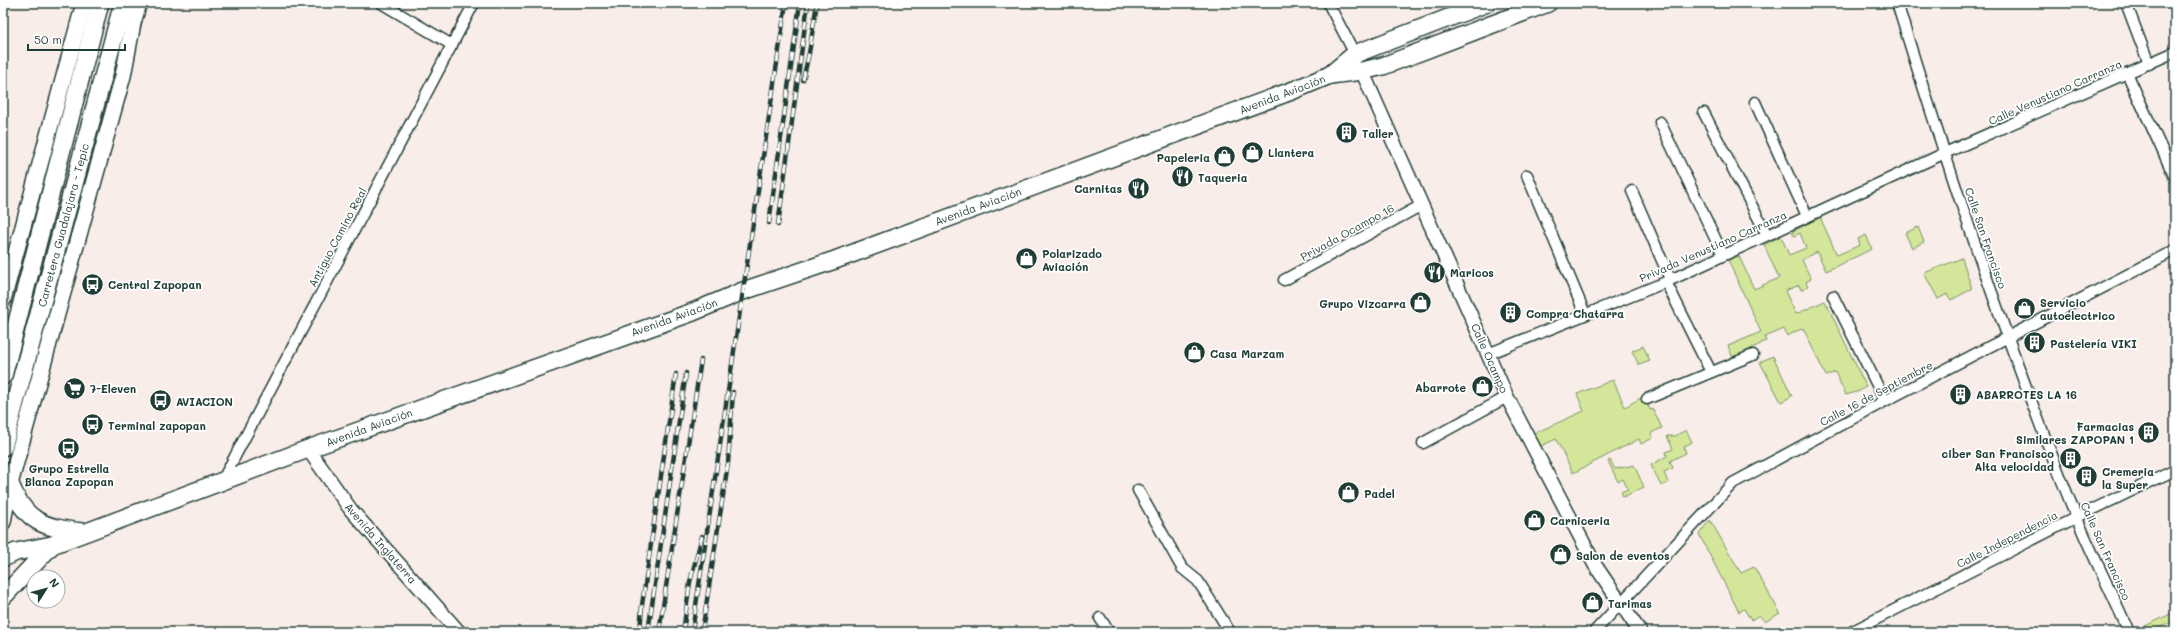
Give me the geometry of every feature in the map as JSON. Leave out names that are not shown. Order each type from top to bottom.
[{"type":"main road","points":[[3,300],[84,3]]},
{"type":"main road","name":"Carretera Guadalajara - Tepic","points":[[3,376],[100,3]]},
{"type":"main road","name":"Carretera Guadalajara - Tepic","points":[[3,447],[123,3]]},
{"type":"main road","points":[[3,522],[7,486],[123,76],[139,3]]},
{"type":"main road","name":"Avenida Aviación","points":[[1330,75],[1355,54],[1487,3]]},
{"type":"main road","name":"Avenida Aviación","points":[[7,553],[52,544],[308,449],[693,312],[743,291],[842,257],[1294,90],[1330,75],[1362,71],[1383,66],[1548,3]]},
{"type":"main road","points":[[7,486],[27,514],[47,526],[82,532]]},
{"type":"main road","points":[[3,597],[52,544]]},
{"type":"street","points":[[381,3],[452,45]]},
{"type":"street","name":"Antiguo Camino Real","points":[[222,481],[474,3]]},
{"type":"street","points":[[1328,3],[1355,54],[1362,71]]},
{"type":"street","name":"Calle San Francisco","points":[[1897,3],[1945,153],[2007,337],[2077,517],[2130,632]]},
{"type":"street","points":[[2126,3],[2149,64]]},
{"type":"street","name":"Calle Venustiano Carranza","points":[[1945,153],[2175,52]]},
{"type":"street","name":"Calle Ocampo","points":[[1362,71],[1507,397],[1594,565],[1622,603],[1640,632]]},
{"type":"street","points":[[2127,73],[2175,178]]},
{"type":"street","points":[[1755,102],[1807,216]]},
{"type":"street","points":[[1704,113],[1767,235]]},
{"type":"street","points":[[1660,122],[1723,255]]},
{"type":"street","name":"Privada Venustiano Carranza","points":[[1488,354],[1668,280],[1945,153]]},
{"type":"street","points":[[1528,174],[1585,314]]},
{"type":"street","points":[[1632,191],[1668,280],[1711,372]]},
{"type":"street","name":"Privada Ocampo 16","points":[[1284,280],[1422,205]]},
{"type":"street","name":"Calle 16 de Septiembre","points":[[1594,632],[1734,483],[1885,401],[2175,250]]},
{"type":"street","points":[[1833,296],[1885,401]]},
{"type":"street","points":[[1647,400],[1753,355]]},
{"type":"street","points":[[1422,443],[1507,397]]},
{"type":"street","name":"Avenida Inglaterra","points":[[308,449],[350,510],[459,632]]},
{"type":"street","name":"Calle Independencia","points":[[1852,632],[2077,517],[2175,470]]},
{"type":"street","points":[[1138,490],[1182,568],[1198,581],[1230,632]]},
{"type":"street","points":[[1100,618],[1109,632]]},
{"type":"green space","points":[[1820,217],[1837,255],[1860,245],[1858,239],[1866,235],[1872,249],[1826,271],[1817,252],[1802,260],[1811,279],[1806,282],[1808,286],[1801,290],[1799,285],[1785,291],[1796,314],[1825,301],[1866,386],[1860,391],[1846,395],[1835,372],[1826,376],[1803,328],[1787,336],[1784,329],[1765,337],[1766,341],[1733,358],[1728,346],[1761,332],[1728,260],[1739,256],[1754,289],[1779,278],[1764,245],[1781,236],[1789,255],[1806,248],[1800,233],[1794,236],[1792,232]]},
{"type":"green space","points":[[1918,227],[1924,242],[1912,248],[1905,233]]},
{"type":"green space","points":[[1962,258],[1972,289],[1951,300],[1947,294],[1938,299],[1924,273]]},
{"type":"green space","points":[[1643,346],[1650,361],[1639,365],[1632,351]]},
{"type":"green space","points":[[1773,356],[1792,396],[1781,402],[1760,362]]},
{"type":"green space","points":[[1613,380],[1625,407],[1644,396],[1650,410],[1653,409],[1662,428],[1651,433],[1653,438],[1641,444],[1639,439],[1573,473],[1556,439],[1541,446],[1533,434],[1584,411],[1577,394]]},
{"type":"green space","points":[[1686,430],[1692,442],[1684,447],[1686,453],[1670,461],[1673,468],[1664,472],[1668,483],[1661,486],[1651,465],[1667,456],[1666,452],[1673,449],[1667,436],[1675,436]]},
{"type":"green space","points":[[1610,460],[1615,469],[1634,465],[1644,487],[1623,497],[1621,492],[1628,489],[1623,479],[1618,482],[1608,461]]},
{"type":"green space","points":[[1710,520],[1741,573],[1754,567],[1780,613],[1765,622],[1759,615],[1751,620],[1744,609],[1739,612],[1699,534]]},
{"type":"green space","points":[[2175,612],[2175,621],[2148,632],[2145,626]]},
{"type":"railway","points":[[692,632],[786,3]]},
{"type":"railway","points":[[769,223],[800,3]]},
{"type":"railway","points":[[778,225],[808,3]]},
{"type":"railway","points":[[803,80],[817,3]]},
{"type":"railway","points":[[659,632],[701,360]]},
{"type":"railway","points":[[648,632],[686,373]]},
{"type":"railway","points":[[640,632],[642,605],[676,374]]},
{"type":"railway","points":[[702,632],[728,463],[733,392]]},
{"type":"railway","points":[[683,632],[690,582],[702,536]]},
{"type":"place","name":"Taller","points":[[1347,133]]},
{"type":"place","name":"Llantera","points":[[1252,152]]},
{"type":"place","name":"Papeleria","points":[[1225,157]]},
{"type":"place","name":"Taqueria","points":[[1182,177]]},
{"type":"place","name":"Carnitas","points":[[1138,188]]},
{"type":"place","name":"Polarizado Aviación","points":[[1027,259]]},
{"type":"place","name":"Maricos","points":[[1435,272]]},
{"type":"place","name":"Central Zapopan","points":[[92,284]]},
{"type":"place","name":"Grupo Vizcarra","points":[[1421,303]]},
{"type":"place","name":"Servicio autoelectrico","points":[[2024,308]]},
{"type":"place","name":"Compra Chatarra","points":[[1511,313]]},
{"type":"place","name":"Pastelería VIKI","points":[[2034,343]]},
{"type":"place","name":"Casa Marzam","points":[[1195,353]]},
{"type":"place","name":"Abarrote","points":[[1482,387]]},
{"type":"place","name":"7-Eleven","points":[[74,388]]},
{"type":"place","name":"ABARROTES LA 16","points":[[1960,394]]},
{"type":"place","name":"AVIACION","points":[[161,401]]},
{"type":"place","name":"Terminal zapopan","points":[[93,425]]},
{"type":"place","name":"Farmacias Similares ZAPOPAN 1","points":[[2149,432]]},
{"type":"place","name":"Grupo Estrella Blanca Zapopan","points":[[69,448]]},
{"type":"place","name":"ciber San Francisco Alta velocidad","points":[[2070,459]]},
{"type":"place","name":"Cremeria la Super","points":[[2087,477]]},
{"type":"place","name":"Padel","points":[[1348,493]]},
{"type":"place","name":"Carniceria","points":[[1534,520]]},
{"type":"place","name":"Salon de eventos","points":[[1560,555]]},
{"type":"place","name":"Tarimas","points":[[1592,603]]}]
